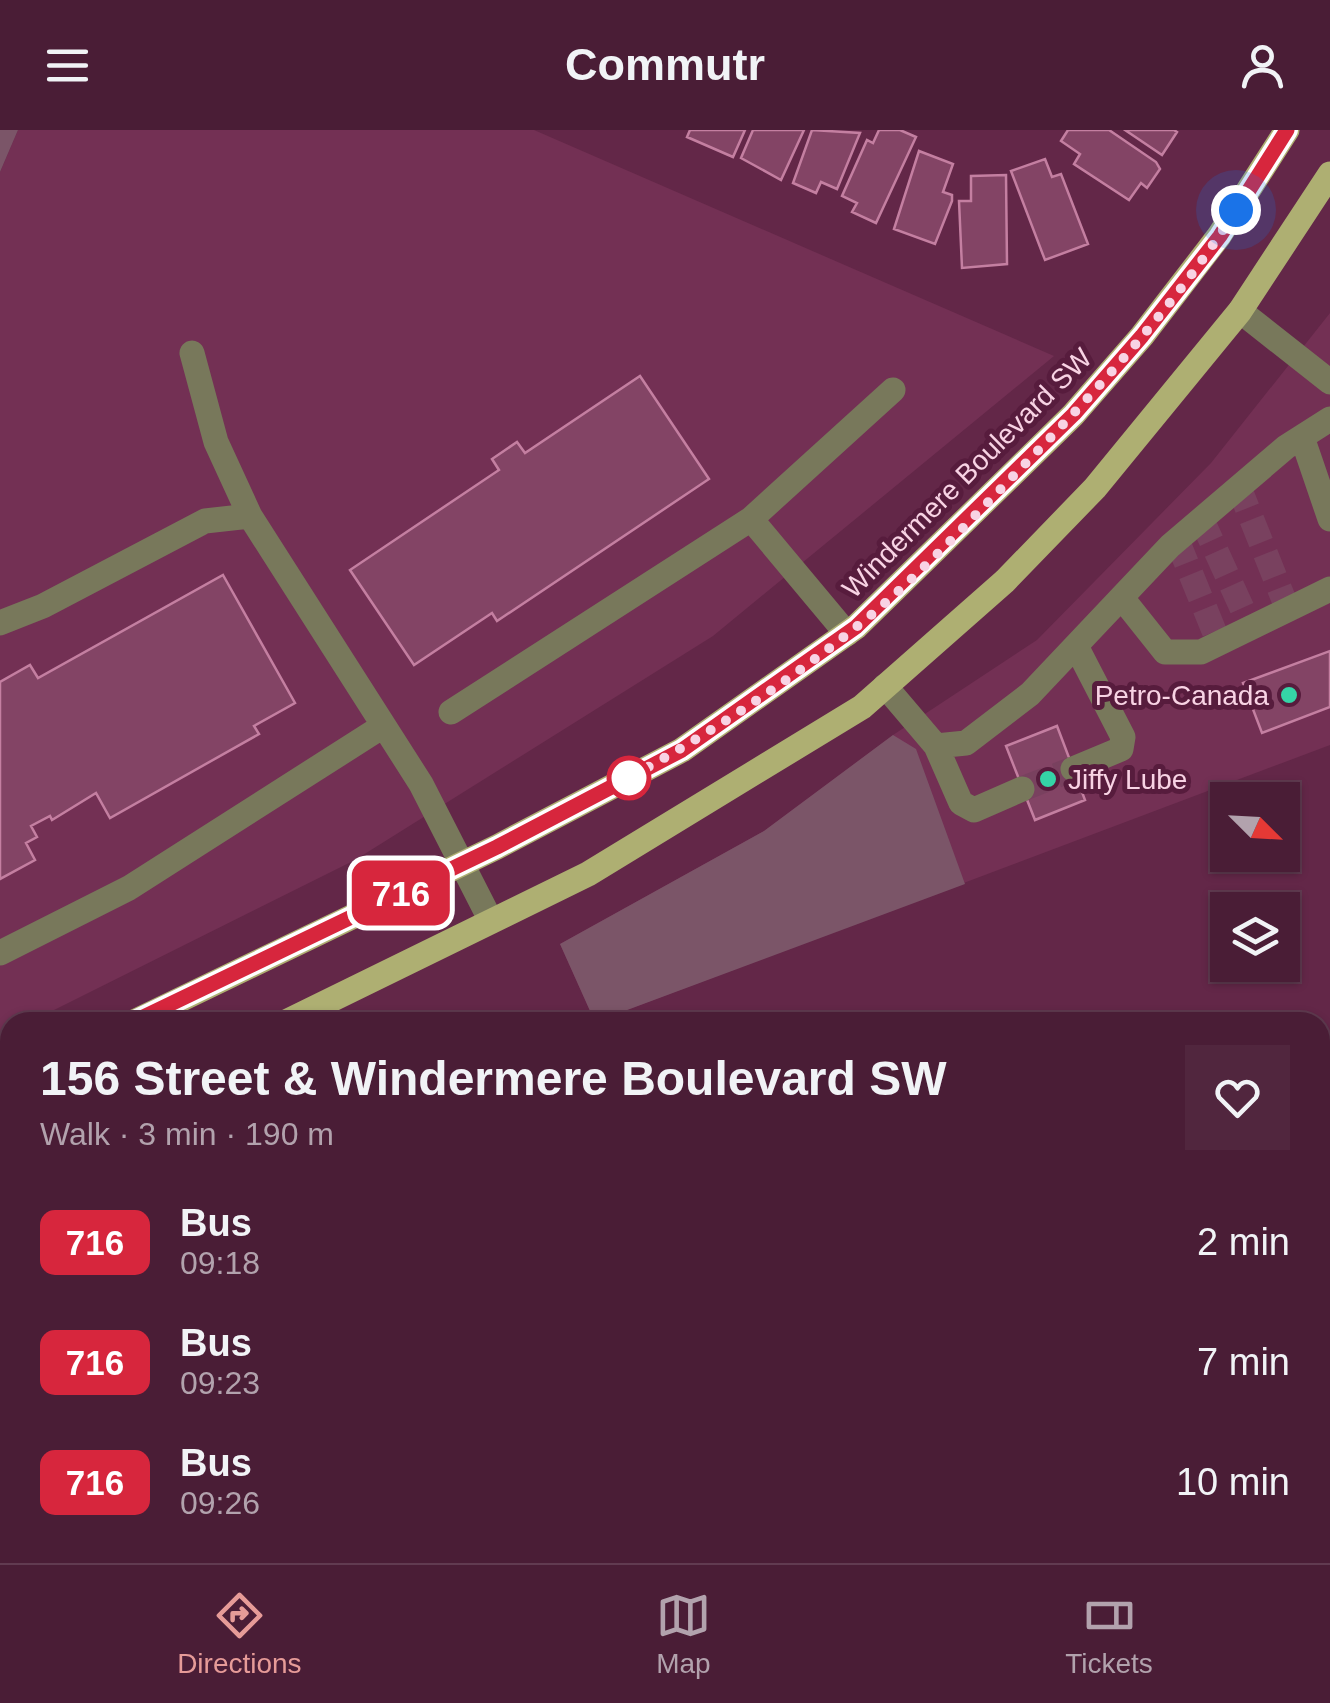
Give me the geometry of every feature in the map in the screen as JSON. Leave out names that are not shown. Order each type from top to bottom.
[{"type":"main road","name":"Windermere Boulevard SW","points":[[155,1012],[464,863],[682,750],[847,634],[932,557],[1096,388],[1220,236],[1287,130]]},
{"type":"main road","points":[[306,1012],[588,874],[862,706],[1006,581],[1082,501],[1240,312],[1330,174]]},
{"type":"lane","points":[[1240,312],[1330,382]]},
{"type":"lane","points":[[192,353],[216,442],[250,516],[464,863],[490,922]]},
{"type":"lane","points":[[451,712],[750,519],[893,390]]},
{"type":"lane","points":[[936,746],[966,743],[1030,694],[1201,518],[1330,419]]},
{"type":"lane","points":[[1302,437],[1330,520]]},
{"type":"lane","points":[[0,623],[43,606],[205,521],[250,516]]},
{"type":"lane","points":[[750,519],[847,634]]},
{"type":"lane","points":[[1122,598],[1165,652],[1201,652],[1330,589]]},
{"type":"lane","points":[[1073,769],[1121,749],[1123,736],[1076,646]]},
{"type":"lane","points":[[885,686],[936,746],[961,803],[974,810],[1022,790]]},
{"type":"lane","points":[[0,953],[129,888],[383,726]]},
{"type":"shaded area","points":[[0,130],[18,130],[0,172]]},
{"type":"shaded area","points":[[18,130],[534,130],[1054,356],[713,636],[355,860],[50,1012],[0,1012],[0,172]]},
{"type":"shaded area","points":[[1330,313],[1330,745],[1232,782],[1210,782],[1210,790],[622,1012],[591,1012],[560,944],[764,831],[893,735],[1037,640],[1211,463]]},
{"type":"shaded area","points":[[893,735],[916,749],[965,884],[622,1012],[591,1012],[560,944],[764,831]]},
{"type":"building","points":[[690,130],[745,130],[733,157],[687,137]]},
{"type":"building","points":[[753,130],[804,130],[781,180],[741,158]]},
{"type":"building","points":[[812,130],[860,133],[837,189],[821,182],[816,193],[793,183]]},
{"type":"building","points":[[879,130],[900,130],[916,137],[876,223],[852,212],[857,203],[842,196],[867,140],[873,143]]},
{"type":"building","points":[[1068,130],[1109,130],[1156,162],[1160,169],[1147,188],[1141,183],[1129,200],[1074,164],[1080,154],[1061,141]]},
{"type":"building","points":[[1125,130],[1174,130],[1177,132],[1162,155]]},
{"type":"building","points":[[919,151],[953,164],[943,192],[952,195],[952,201],[935,244],[894,229]]},
{"type":"building","points":[[1045,159],[1052,177],[1061,174],[1088,244],[1045,260],[1011,171]]},
{"type":"building","points":[[1006,175],[1007,264],[962,268],[959,201],[971,201],[971,176]]},
{"type":"building","points":[[640,376],[709,479],[497,621],[492,613],[414,665],[350,570],[499,470],[492,459],[517,442],[525,453]]},
{"type":"building","points":[[223,575],[295,703],[254,726],[259,734],[110,818],[96,793],[52,820],[50,816],[31,826],[37,837],[26,843],[35,860],[0,879],[0,682],[30,665],[38,678]]},
{"type":"building","name":"Petro-Canada","points":[[1330,651],[1330,707],[1262,733],[1243,683]]},
{"type":"building","name":"Jiffy Lube","points":[[1057,726],[1085,800],[1035,820],[1006,746]]},
{"type":"tunnel","points":[[1238,485],[1288,610]]},
{"type":"tunnel","points":[[1201,518],[1251,628]]},
{"type":"tunnel","points":[[1177,540],[1219,643]]},
{"type":"tunnel","points":[[1022,789],[1073,769]]},
{"type":"bus line","name":"716","points":[[154,1012],[497,847],[682,750],[856,627],[932,557],[1074,414],[1142,336],[1220,236],[1287,130]]},
{"type":"place","name":"Petro-Canada","points":[[1289,695]]},
{"type":"place","name":"Jiffy Lube","points":[[1048,779]]},
{"type":"route","points":[[629,778],[615,785],[682,750],[856,627],[932,557],[1074,414],[1142,336],[1236,210]]}]
